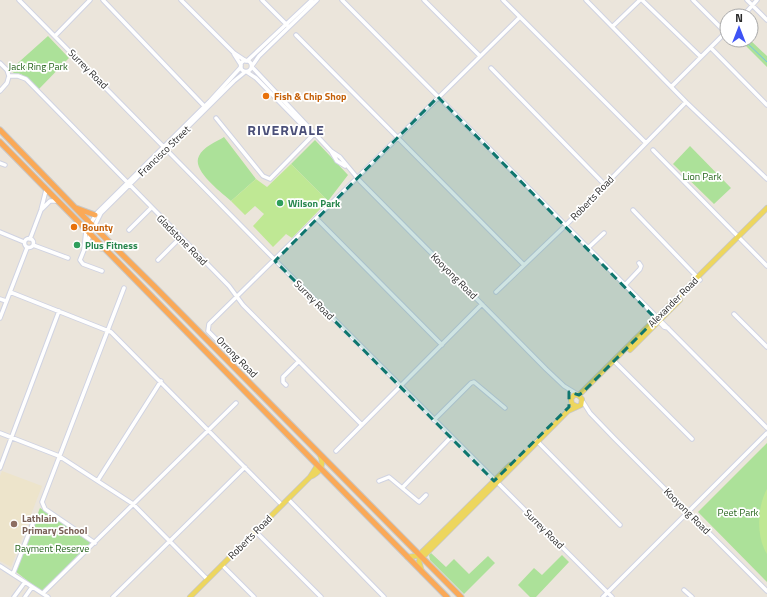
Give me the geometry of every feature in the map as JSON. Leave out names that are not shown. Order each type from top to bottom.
[{"type":"highway","name":"Orrong Road","points":[[0,130],[73,207],[154,286],[461,597]]},
{"type":"highway","name":"Orrong Road","points":[[0,142],[56,201],[447,597]]},
{"type":"highway","points":[[73,207],[95,215]]},
{"type":"highway","points":[[85,247],[103,248]]},
{"type":"main road","name":"Alexander Road","points":[[577,406],[583,401],[588,391],[767,208]]},
{"type":"main road","name":"Alexander Road","points":[[739,238],[767,212]]},
{"type":"main road","name":"Alexander Road","points":[[572,400],[616,362]]},
{"type":"main road","points":[[579,395],[583,401]]},
{"type":"main road","points":[[422,572],[420,561],[421,556],[568,411],[577,406],[572,400],[537,441]]},
{"type":"main road","points":[[319,453],[322,461],[319,468]]},
{"type":"main road","name":"Roberts Road","points":[[190,597],[319,468]]},
{"type":"main road","points":[[407,557],[421,556]]},
{"type":"street","name":"Surrey Road","points":[[20,0],[275,260],[612,597]]},
{"type":"street","points":[[55,36],[90,0]]},
{"type":"street","points":[[103,0],[206,107]]},
{"type":"street","points":[[181,0],[234,53],[247,61],[317,0]]},
{"type":"street","points":[[262,0],[288,26]]},
{"type":"street","points":[[252,66],[259,56],[312,0]]},
{"type":"street","points":[[342,0],[767,428]]},
{"type":"street","points":[[424,0],[480,56]]},
{"type":"street","points":[[503,0],[646,143]]},
{"type":"street","points":[[586,0],[672,86],[686,102],[767,179]]},
{"type":"street","points":[[613,26],[641,0],[701,57]]},
{"type":"street","points":[[692,0],[719,25]]},
{"type":"street","points":[[746,0],[767,20]]},
{"type":"street","points":[[753,6],[757,0]]},
{"type":"street","points":[[243,366],[208,331],[209,324],[520,18]]},
{"type":"street","points":[[296,35],[524,265]]},
{"type":"street","points":[[672,86],[719,39]]},
{"type":"street","points":[[711,48],[767,105]]},
{"type":"street","points":[[234,53],[241,66]]},
{"type":"street","name":"Francisco Street","points":[[206,107],[247,61]]},
{"type":"street","name":"Kooyong Road","points":[[247,61],[314,134],[331,151],[340,157],[356,178],[564,386],[579,395]]},
{"type":"street","points":[[0,64],[7,70],[9,76],[7,83],[0,91]]},
{"type":"street","name":"Kooyong Road","points":[[241,66],[246,72],[256,78],[308,131],[314,134]]},
{"type":"street","name":"Francisco Street","points":[[88,233],[95,215],[206,107],[252,66]]},
{"type":"street","points":[[491,68],[605,185]]},
{"type":"street","name":"Gladstone Road","points":[[9,76],[18,76],[26,79],[362,425]]},
{"type":"street","name":"Roberts Road","points":[[496,292],[566,225],[686,102]]},
{"type":"street","points":[[216,118],[263,176],[270,179],[314,134]]},
{"type":"street","points":[[654,150],[767,266]]},
{"type":"street","points":[[0,163],[5,165]]},
{"type":"street","name":"Francisco Street","points":[[92,225],[128,184]]},
{"type":"street","points":[[24,242],[26,239],[30,238],[41,210],[46,190]]},
{"type":"street","points":[[41,210],[50,201],[56,201]]},
{"type":"street","points":[[129,230],[151,208]]},
{"type":"street","points":[[633,210],[699,278]]},
{"type":"street","points":[[317,219],[442,345]]},
{"type":"street","points":[[0,232],[24,242],[27,248]]},
{"type":"street","points":[[88,233],[85,247],[80,259],[81,263],[102,271]]},
{"type":"street","points":[[588,248],[604,233]]},
{"type":"street","points":[[30,238],[33,241],[33,245]]},
{"type":"street","points":[[158,260],[180,238]]},
{"type":"street","points":[[0,318],[27,248],[33,245],[68,258]]},
{"type":"street","points":[[625,285],[640,269],[641,266],[639,263]]},
{"type":"street","points":[[94,544],[42,506],[42,502],[124,288]]},
{"type":"street","points":[[10,292],[108,330],[161,381],[282,505]]},
{"type":"street","points":[[0,299],[6,301]]},
{"type":"street","points":[[336,451],[482,304]]},
{"type":"street","points":[[0,468],[59,311]]},
{"type":"street","points":[[734,314],[767,347]]},
{"type":"street","points":[[286,385],[283,382],[283,377],[299,361]]},
{"type":"street","points":[[616,362],[692,439]]},
{"type":"street","points":[[98,480],[161,381]]},
{"type":"street","points":[[434,420],[471,382],[474,382],[505,408]]},
{"type":"street","name":"Kooyong Road","points":[[564,386],[572,400]]},
{"type":"street","name":"Kooyong Road","points":[[583,401],[590,413],[767,591]]},
{"type":"street","points":[[43,593],[236,403]]},
{"type":"street","name":"Kooyong Road","points":[[577,406],[590,413]]},
{"type":"street","points":[[0,433],[59,456],[133,504],[208,579]]},
{"type":"street","points":[[603,597],[767,433]]},
{"type":"street","points":[[403,487],[451,437]]},
{"type":"street","points":[[537,441],[620,525]]},
{"type":"street","points":[[113,597],[246,467]]},
{"type":"street","points":[[379,481],[389,477],[403,487],[422,505]]},
{"type":"street","points":[[419,502],[426,495]]},
{"type":"street","points":[[288,499],[384,597]]},
{"type":"street","points":[[13,574],[33,524]]},
{"type":"street","points":[[256,531],[321,597]]},
{"type":"street","points":[[222,565],[254,597]]},
{"type":"street","points":[[0,566],[48,597]]},
{"type":"street","points":[[14,597],[25,582]]},
{"type":"street","points":[[20,590],[26,596],[32,586]]},
{"type":"street","points":[[684,590],[692,597]]},
{"type":"highlighted area","points":[[438,97],[656,319],[583,392],[579,395],[569,392],[569,407],[494,481],[275,261]]},
{"type":"shaded area","name":"Lathlain Primary School","points":[[2,471],[42,486],[11,567],[0,561],[0,476]]},
{"type":"green space","name":"Jack Ring Park","points":[[48,36],[69,58],[38,90],[21,74],[14,73],[10,70]]},
{"type":"green space","points":[[748,48],[758,48],[767,56],[767,67]]},
{"type":"green space","points":[[224,137],[256,179],[231,201],[203,174],[199,168],[198,162],[199,156],[203,150]]},
{"type":"green space","points":[[315,140],[348,175],[328,201],[291,164]]},
{"type":"green space","name":"Lion Park","points":[[690,146],[731,188],[714,204],[673,164]]},
{"type":"green space","name":"Wilson Park","points":[[291,164],[328,201],[292,238],[286,234],[273,247],[253,226],[264,214],[255,206],[245,215],[231,201],[256,179],[267,187]]},
{"type":"green space","name":"Peet Park","points":[[767,443],[767,582],[698,512]]},
{"type":"green space","points":[[767,489],[767,554],[761,539],[759,522],[761,504]]},
{"type":"green space","name":"Rayment Reserve","points":[[40,508],[95,543],[43,593],[15,571]]},
{"type":"green space","points":[[431,553],[446,567],[454,559],[469,574],[488,556],[495,563],[464,594],[430,560],[429,555]]},
{"type":"green space","points":[[562,555],[569,562],[536,597],[530,597],[518,585],[534,568],[542,575]]},
{"type":"waterway","points":[[752,48],[767,62]]},
{"type":"place","name":"Fish & Chip Shop","points":[[266,96]]},
{"type":"place","name":"Wilson Park","points":[[280,203]]},
{"type":"place","name":"Bounty","points":[[74,227]]},
{"type":"place","name":"Plus Fitness","points":[[77,245]]},
{"type":"place","name":"Lathlain Primary School","points":[[14,524]]},
{"type":"district","name":"RIVERVALE","points":[[286,129]]}]
